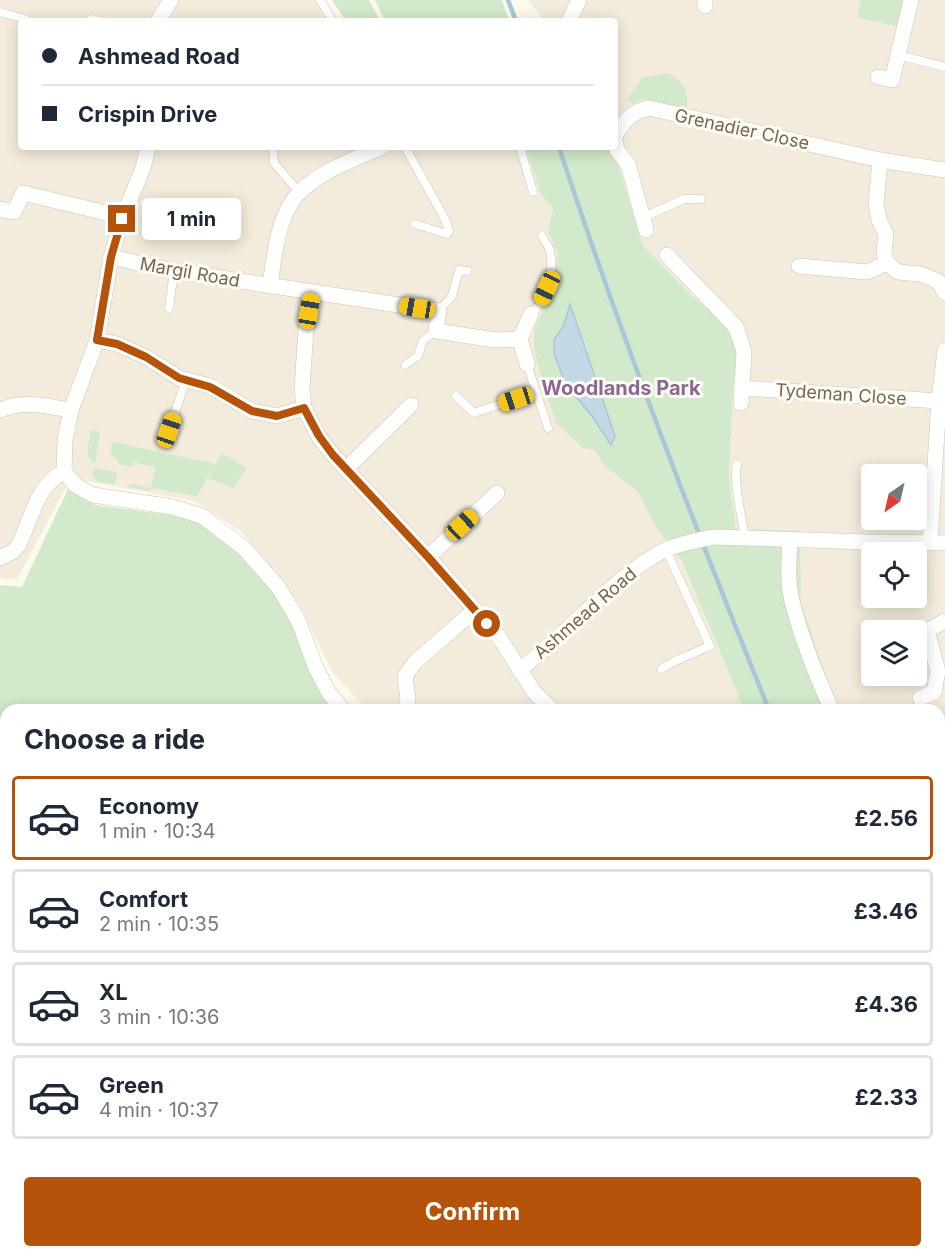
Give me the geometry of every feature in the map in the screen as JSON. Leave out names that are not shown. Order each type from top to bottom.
[{"type":"street","points":[[160,18],[171,0]]},
{"type":"street","points":[[570,18],[579,0]]},
{"type":"street","points":[[878,77],[892,80],[911,0]]},
{"type":"street","name":"Grenadier Close","points":[[618,132],[622,124],[637,110],[649,108],[880,160],[945,170]]},
{"type":"street","points":[[147,150],[111,257],[97,340],[71,410],[65,440],[64,471],[75,485],[93,495],[173,507],[202,516],[244,548],[279,588],[299,622],[315,666],[329,693],[338,704]]},
{"type":"street","points":[[376,150],[317,178],[299,192],[277,238],[270,286],[439,311],[436,331],[495,340],[520,339]]},
{"type":"street","name":"Grenadier Close","points":[[617,150],[628,164],[645,224]]},
{"type":"street","points":[[880,160],[876,204],[879,220],[886,234],[884,253],[887,263],[898,272],[920,274],[938,281],[945,293]]},
{"type":"street","points":[[0,209],[14,212],[23,193],[122,219]]},
{"type":"street","name":"Tydeman Close","points":[[667,255],[736,327],[744,352],[742,396],[939,401]]},
{"type":"street","name":"Margil Road","points":[[111,257],[174,271],[270,286]]},
{"type":"street","points":[[799,266],[867,272],[887,263]]},
{"type":"street","name":"Ashmead Road","points":[[312,293],[302,388],[304,408],[319,436],[346,469],[499,637],[519,670],[537,657],[627,575],[666,550],[701,539],[745,537],[790,540],[938,542],[939,401],[945,350]]},
{"type":"street","points":[[527,364],[520,339],[531,314]]},
{"type":"street","points":[[97,340],[117,344],[146,357],[179,378],[210,387],[252,411],[277,416],[304,408]]},
{"type":"street","points":[[0,410],[14,404],[71,410]]},
{"type":"street","points":[[346,469],[411,405]]},
{"type":"street","points":[[0,558],[18,546],[42,490],[51,479],[64,471]]},
{"type":"street","points":[[428,557],[497,493]]},
{"type":"street","points":[[790,540],[791,599],[822,690],[829,704]]},
{"type":"street","points":[[407,704],[405,676],[416,662],[475,610]]},
{"type":"street","points":[[920,698],[934,692],[938,670],[927,631],[945,621]]},
{"type":"street","points":[[519,670],[534,692],[546,704]]},
{"type":"lane","points":[[320,0],[331,18]]},
{"type":"lane","points":[[0,12],[22,18]]},
{"type":"lane","points":[[898,56],[945,67]]},
{"type":"lane","points":[[273,150],[274,163],[299,192]]},
{"type":"lane","points":[[407,150],[445,219],[449,231],[447,234],[442,234],[415,224]]},
{"type":"lane","points":[[521,150],[533,192]]},
{"type":"lane","points":[[645,224],[684,199],[701,199]]},
{"type":"lane","points":[[531,314],[537,309],[547,288],[551,266],[549,249],[542,236]]},
{"type":"lane","points":[[439,311],[452,296],[459,270],[467,271]]},
{"type":"lane","points":[[169,308],[174,271]]},
{"type":"lane","points":[[405,365],[418,356],[423,340],[436,331]]},
{"type":"lane","points":[[527,364],[548,428]]},
{"type":"lane","points":[[169,430],[186,380]]},
{"type":"lane","points":[[456,396],[474,413],[536,392]]},
{"type":"lane","points":[[738,465],[735,477],[745,537]]},
{"type":"lane","points":[[661,669],[710,646],[666,550]]},
{"type":"shaded area","points":[[0,0],[318,0],[330,18],[18,18],[18,150],[526,150],[541,194],[553,209],[548,232],[558,253],[552,289],[534,330],[604,465],[638,492],[656,527],[682,561],[742,704],[362,704],[333,673],[298,602],[242,532],[194,501],[71,478],[17,579],[0,578]]},
{"type":"shaded area","points":[[528,0],[945,0],[945,704],[835,704],[801,603],[800,532],[736,529],[729,477],[733,389],[739,351],[723,323],[685,289],[642,244],[614,150],[618,150],[618,18],[543,18]]},
{"type":"green space","points":[[332,0],[369,0],[378,18],[344,18]]},
{"type":"green space","points":[[375,0],[502,0],[508,18],[384,18]]},
{"type":"green space","points":[[861,0],[905,0],[898,27],[857,17]]},
{"type":"green space","points":[[669,73],[686,91],[687,108],[643,99],[633,104],[627,99],[642,78]]},
{"type":"green space","points":[[526,150],[614,150],[642,244],[685,289],[723,323],[739,351],[733,389],[729,477],[736,529],[800,531],[801,603],[835,704],[742,704],[682,561],[656,527],[638,492],[604,465],[595,450],[583,448],[556,423],[534,351],[534,330],[552,289],[558,253],[548,232],[553,209],[541,194]]},
{"type":"green space","points":[[91,430],[100,432],[95,464],[88,453]]},
{"type":"green space","points":[[113,442],[215,464],[197,496],[151,488],[155,467],[133,462],[132,467],[119,464],[110,453]]},
{"type":"green space","points":[[222,453],[247,468],[233,488],[208,478]]},
{"type":"green space","points":[[94,468],[117,472],[115,484],[97,481],[92,475]]},
{"type":"green space","points":[[129,484],[151,488],[150,491],[128,487]]},
{"type":"green space","points":[[68,489],[95,505],[200,519],[241,552],[276,590],[317,682],[341,704],[0,704],[0,585],[22,587]]},
{"type":"water","points":[[570,304],[615,436],[611,445],[592,416],[566,385],[554,354],[554,340],[564,325]]},
{"type":"waterway","points":[[508,0],[515,18]]},
{"type":"waterway","points":[[560,150],[607,289],[659,430],[767,704]]},
{"type":"district","name":"Woodlands Park","points":[[621,388]]},
{"type":"route","points":[[122,219],[111,257],[97,340],[117,344],[146,357],[179,378],[210,387],[252,411],[277,416],[304,408],[319,436],[333,455],[487,624]]}]
